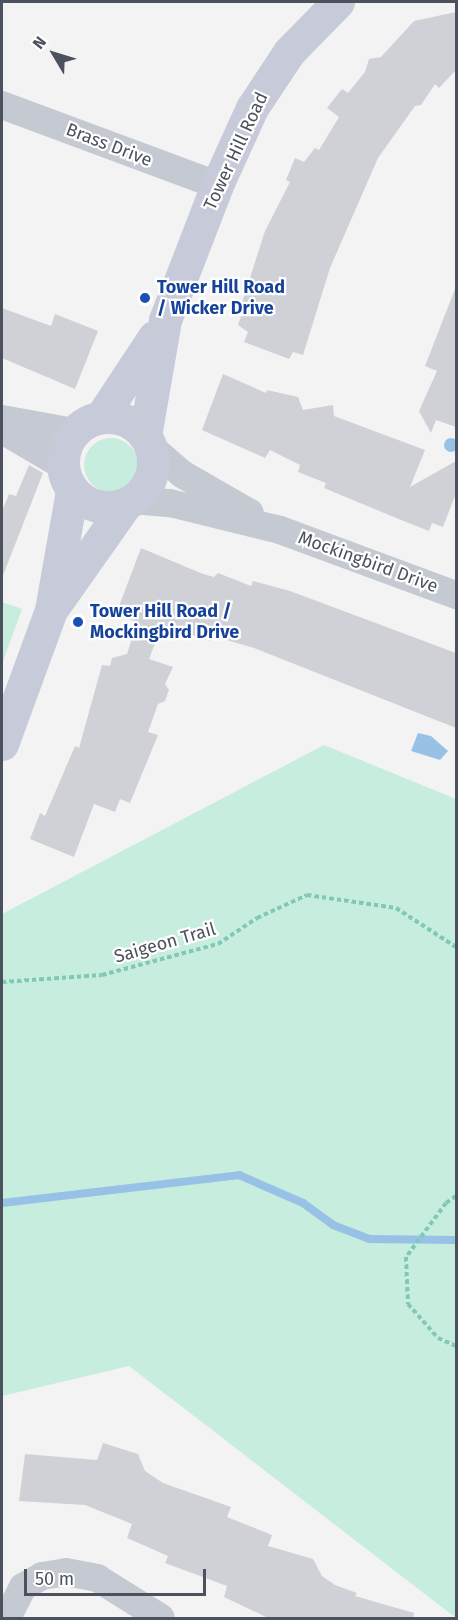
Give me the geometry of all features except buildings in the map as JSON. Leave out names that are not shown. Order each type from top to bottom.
[{"type":"street","name":"Tower Hill Road","points":[[147,441],[165,320],[217,185],[252,108],[289,52],[338,2]]},
{"type":"street","name":"Brass Drive","points":[[2,105],[217,185]]},
{"type":"street","name":"Tower Hill Road","points":[[87,425],[165,320]]},
{"type":"street","points":[[2,419],[87,425],[130,423],[147,441],[151,476],[51,610]]},
{"type":"street","points":[[2,744],[51,610],[68,478],[64,454],[87,425]]},
{"type":"street","points":[[2,430],[68,478],[97,507],[130,502]]},
{"type":"street","name":"Mockingbird Drive","points":[[147,441],[182,474],[280,530]]},
{"type":"street","name":"Mockingbird Drive","points":[[130,502],[170,503],[280,530],[456,595]]},
{"type":"street","points":[[7,1618],[23,1587],[42,1576],[66,1572],[97,1578],[161,1618]]},
{"type":"path","name":"Saigeon Trail","points":[[2,982],[102,975],[218,944],[257,918],[307,895],[396,908],[456,947]]},
{"type":"path","points":[[456,1196],[446,1203],[406,1257],[408,1304],[438,1338],[456,1346]]},
{"type":"green space","points":[[111,438],[121,440],[130,446],[136,455],[138,465],[136,475],[130,484],[121,490],[111,492],[101,490],[92,484],[86,475],[84,465],[86,455],[92,446],[101,440]]},
{"type":"green space","points":[[2,602],[22,609],[2,664]]},
{"type":"green space","points":[[324,745],[456,799],[456,1618],[129,1366],[2,1396],[2,914]]},
{"type":"water","points":[[448,438],[454,438],[458,445],[454,452],[448,452],[444,448],[444,442]]},
{"type":"water","points":[[418,733],[431,736],[448,751],[440,760],[411,751]]},
{"type":"waterway","points":[[2,1203],[239,1175],[303,1203],[333,1225],[369,1239],[456,1240]]},
{"type":"place","name":"Tower Hill Road / Wicker Drive","points":[[145,298]]},
{"type":"place","name":"Tower Hill Road / Mockingbird Drive","points":[[78,622]]}]
